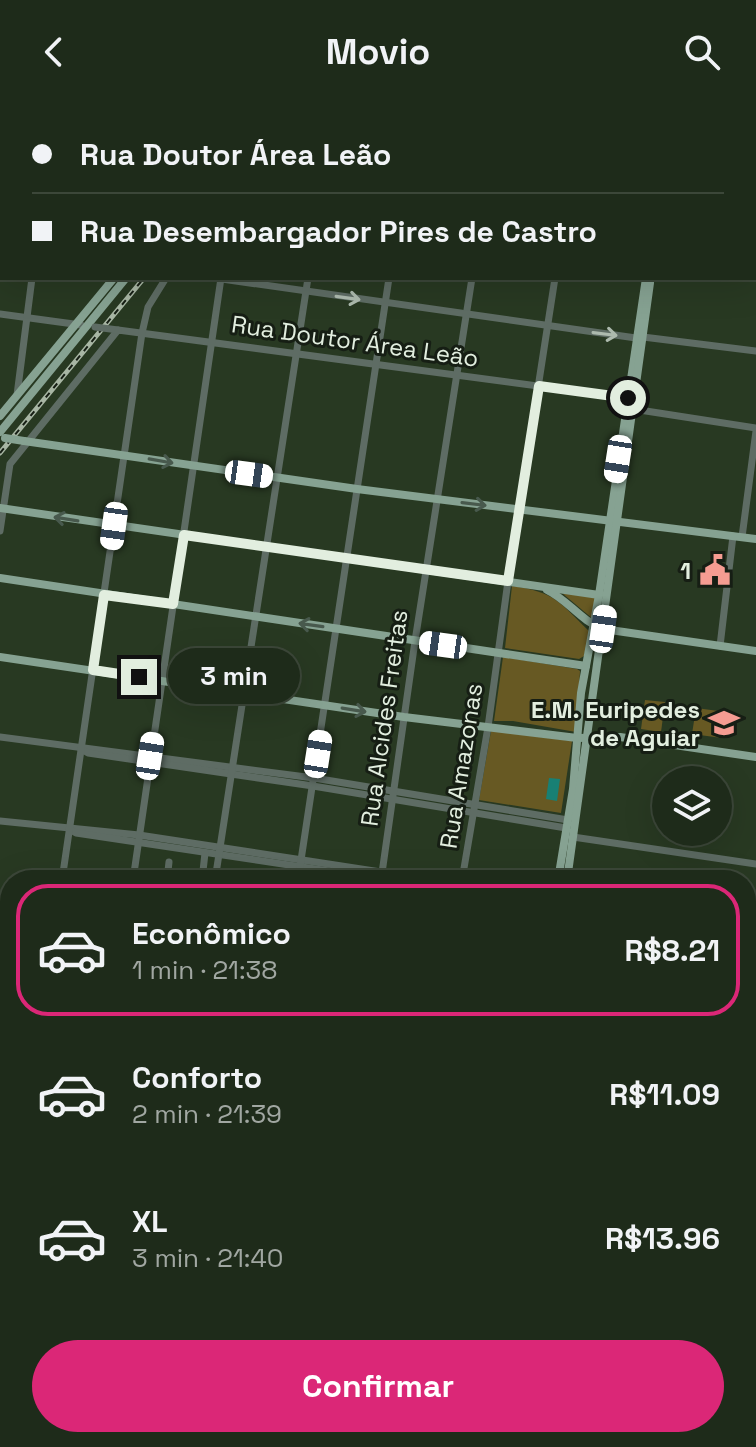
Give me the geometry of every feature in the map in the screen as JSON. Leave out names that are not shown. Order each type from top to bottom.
[{"type":"main road","points":[[0,416],[112,280]]},
{"type":"main road","points":[[125,280],[2,436],[194,467],[756,539]]},
{"type":"main road","points":[[560,870],[586,666],[599,628],[599,595],[633,409],[648,280]]},
{"type":"main road","points":[[568,870],[588,738],[628,398],[640,337]]},
{"type":"main road","points":[[2,508],[599,595]]},
{"type":"main road","points":[[0,578],[586,666]]},
{"type":"main road","points":[[532,584],[562,598],[599,628],[756,651]]},
{"type":"main road","points":[[0,657],[404,717],[577,738],[620,737],[756,757]]},
{"type":"street","points":[[17,396],[32,280]]},
{"type":"street","points":[[63,870],[142,333],[148,307],[165,280]]},
{"type":"street","points":[[134,870],[219,280]]},
{"type":"street","points":[[231,280],[548,326],[756,351]]},
{"type":"street","points":[[217,870],[308,280]]},
{"type":"street","points":[[300,870],[389,280]]},
{"type":"street","name":"Rua Alcides Freitas","points":[[383,870],[472,280]]},
{"type":"street","name":"Rua Amazonas","points":[[464,870],[555,280]]},
{"type":"street","name":"Rua Doutor Área Leão","points":[[0,314],[628,398]]},
{"type":"street","points":[[0,476],[118,330]]},
{"type":"street","points":[[633,409],[756,429],[720,646]]},
{"type":"street","points":[[0,531],[10,464]]},
{"type":"street","points":[[0,737],[313,782],[567,824]]},
{"type":"street","points":[[0,821],[78,828],[335,870]]},
{"type":"street","points":[[573,837],[756,864]]},
{"type":"street","points":[[139,839],[205,853],[220,852]]},
{"type":"street","points":[[203,870],[205,853]]},
{"type":"street","points":[[168,870],[169,862]]},
{"type":"shaded area","points":[[512,586],[548,596],[571,613],[590,632],[584,656],[579,659],[505,648]]},
{"type":"shaded area","points":[[562,593],[596,598],[593,619]]},
{"type":"shaded area","points":[[503,657],[580,671],[576,732],[513,721],[494,721]]},
{"type":"shaded area","points":[[645,700],[665,702],[661,732],[641,729]]},
{"type":"shaded area","points":[[696,708],[726,712],[722,738],[692,734]]},
{"type":"shaded area","points":[[491,731],[572,741],[561,813],[479,800]]},
{"type":"water","points":[[549,778],[560,779],[557,801],[546,799]]},
{"type":"railway","points":[[0,453],[142,280]]},
{"type":"place","name":"1","points":[[715,570]]},
{"type":"place","name":"E.M. Euripedes de Aguiar","points":[[724,723]]},
{"type":"route","points":[[139,677],[93,670],[104,595],[173,604],[184,535],[508,581],[539,386],[628,398]]}]
